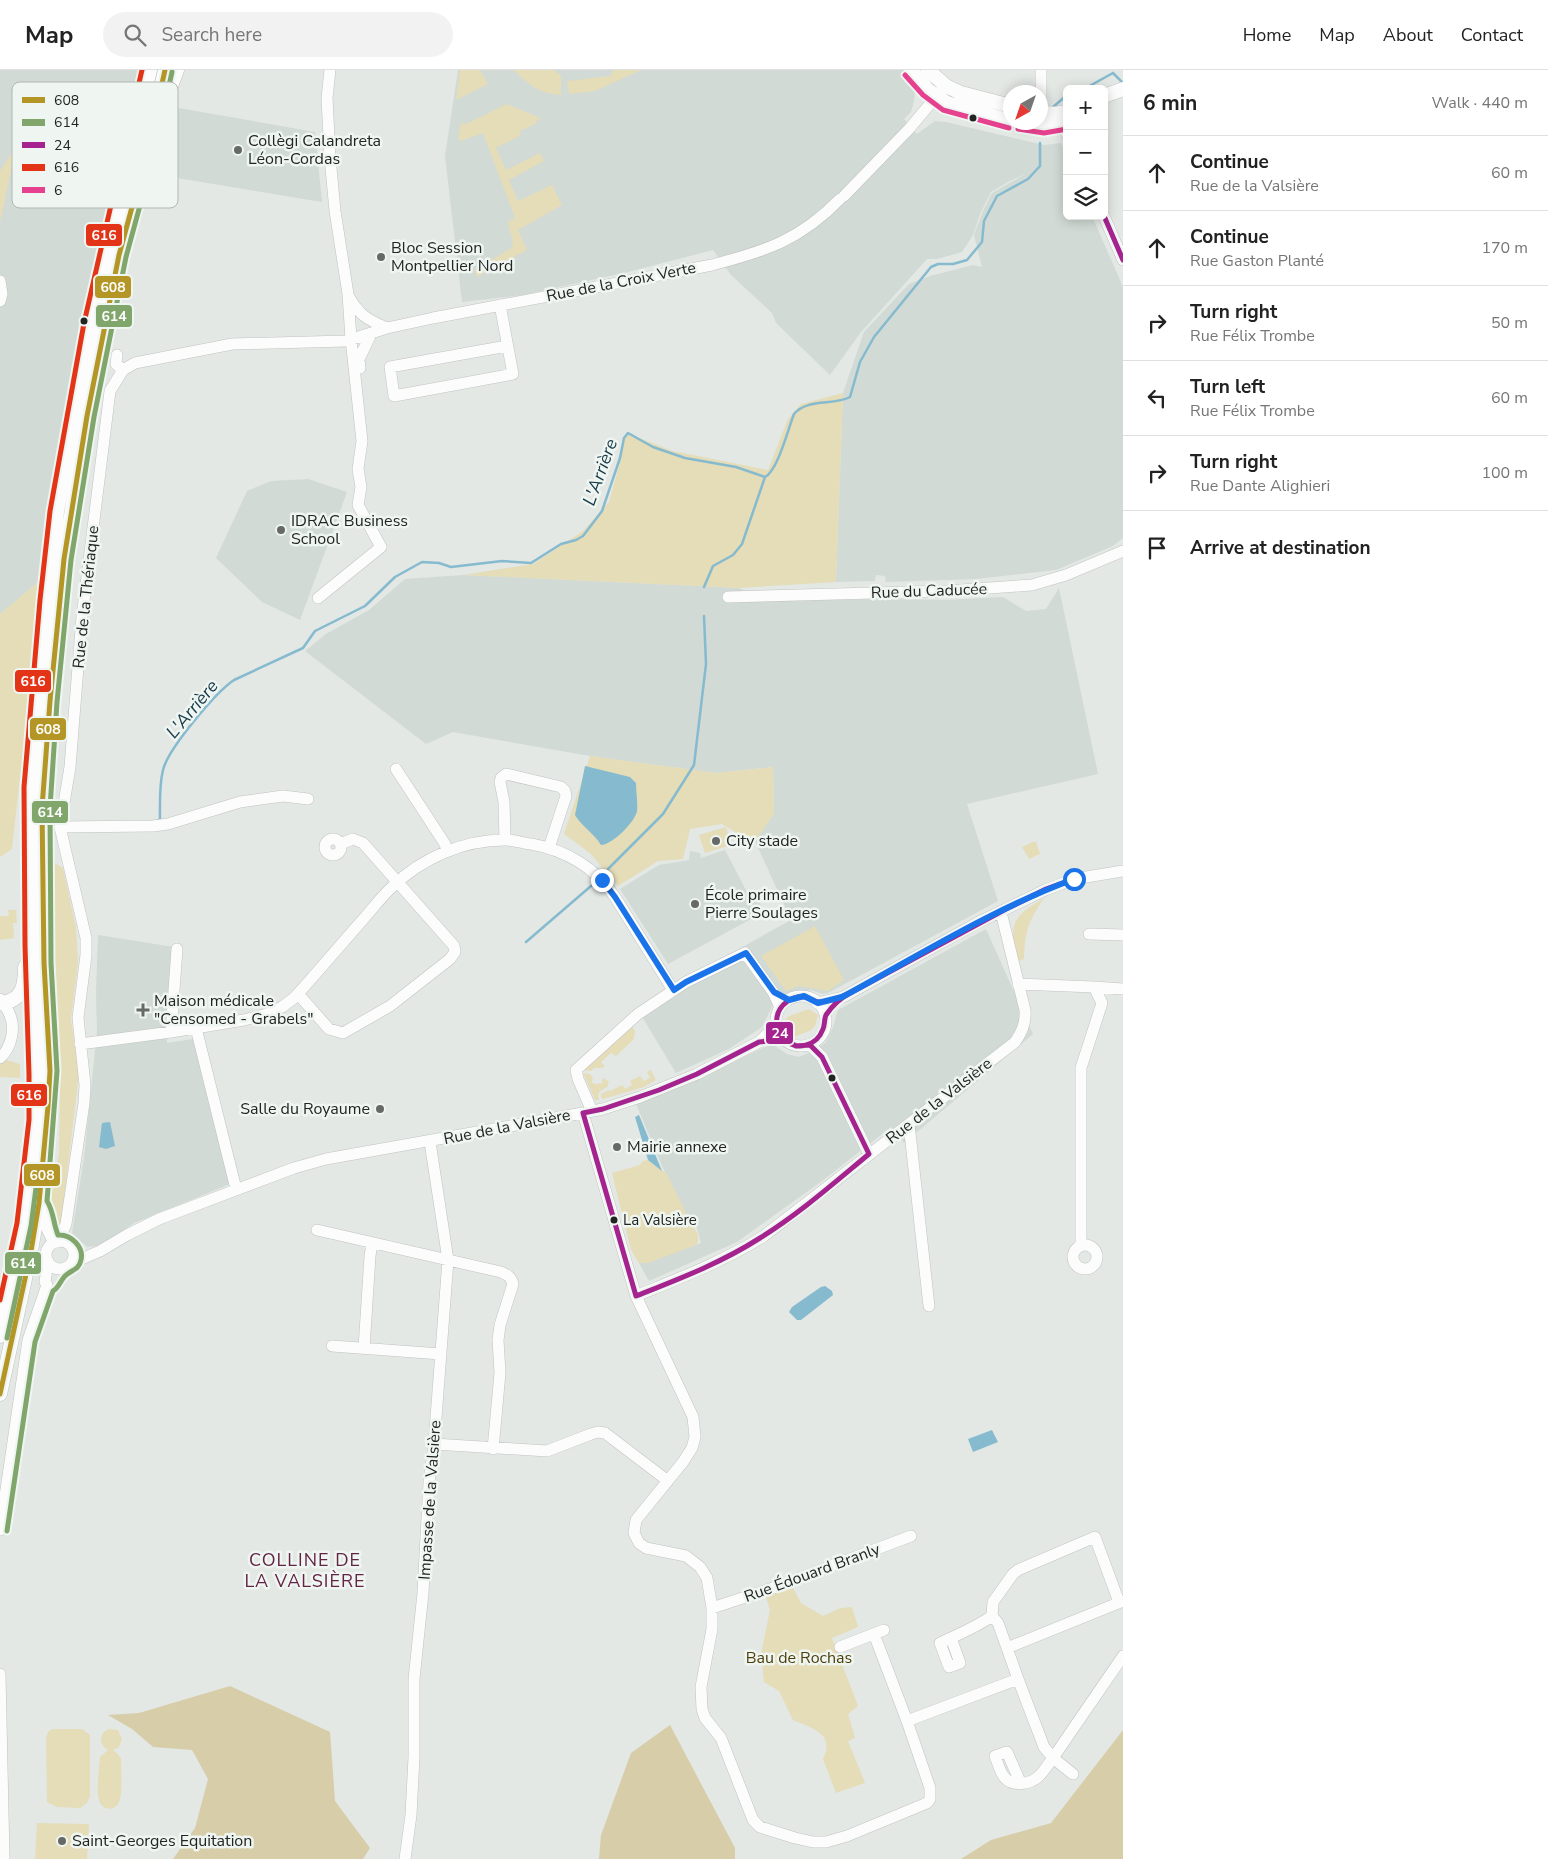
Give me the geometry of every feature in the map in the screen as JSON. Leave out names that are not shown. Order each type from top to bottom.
[{"type":"main road","points":[[172,82],[176,70]]},
{"type":"main road","points":[[911,70],[936,97],[962,108],[1003,119]]},
{"type":"main road","points":[[928,70],[946,86],[961,93],[1003,104]]},
{"type":"main road","points":[[1108,95],[1123,89]]},
{"type":"main road","points":[[1108,105],[1123,99]]},
{"type":"main road","points":[[1048,113],[1054,114],[1063,121]]},
{"type":"main road","points":[[1048,125],[1063,122]]},
{"type":"main road","points":[[0,1336],[24,1224],[35,1130],[37,1074],[32,946],[31,787],[47,602],[57,512],[91,325],[119,208]]},
{"type":"main road","points":[[0,1394],[31,1251],[39,1203],[50,1071],[44,963],[42,808],[61,585],[87,416],[119,255],[132,208]]},
{"type":"main road","points":[[1,1001],[14,1000],[20,994],[25,982],[25,954],[32,946]]},
{"type":"street","points":[[318,598],[381,547],[358,505],[361,487],[358,469],[362,441],[348,294],[335,210],[328,137],[327,98],[330,70]]},
{"type":"street","points":[[1041,70],[1041,85]]},
{"type":"street","name":"Rue de la Croix Verte","points":[[351,339],[387,328],[660,276],[768,250],[817,222],[909,129],[946,86]]},
{"type":"street","points":[[1106,220],[1123,260]]},
{"type":"street","points":[[0,281],[2,294],[0,301]]},
{"type":"street","points":[[348,294],[354,307],[360,314],[387,328]]},
{"type":"street","points":[[500,305],[513,374],[394,396],[390,367],[507,346]]},
{"type":"street","points":[[357,387],[360,371],[359,359],[370,334]]},
{"type":"street","points":[[117,355],[116,364],[123,370],[136,362],[232,344],[339,342],[351,339]]},
{"type":"street","name":"Rue de la Thériaque","points":[[60,827],[70,767],[82,617],[110,392],[123,370]]},
{"type":"street","name":"Rue du Caducée","points":[[728,597],[947,591],[1032,585],[1066,575],[1123,551]]},
{"type":"street","points":[[396,769],[447,851]]},
{"type":"street","points":[[506,840],[504,802],[500,782],[501,778],[506,774],[561,787],[565,791],[566,796],[549,848]]},
{"type":"street","points":[[48,1261],[53,1267],[61,1269],[72,1263],[74,1258],[66,1224],[85,1085],[78,1018],[86,955],[86,938],[60,827],[153,826],[168,824],[240,802],[283,796],[308,799]]},
{"type":"street","points":[[298,994],[329,1029],[342,1033],[390,1006],[450,959],[455,952],[454,946],[363,843],[353,839],[340,844]]},
{"type":"street","points":[[80,1044],[196,1028],[267,1014],[282,1007],[298,994],[397,882],[426,860],[447,851],[475,843],[506,840],[549,848],[564,853],[591,869],[608,885],[674,990]]},
{"type":"street","points":[[818,1003],[842,997],[1045,890],[1074,879],[1123,872]]},
{"type":"street","name":"Rue de la Valsière","points":[[72,1263],[100,1251],[127,1234],[159,1219],[294,1168],[326,1160],[588,1112],[636,1296],[707,1267],[744,1248],[782,1222],[1014,1042],[1021,1032],[1026,1019],[1001,912]]},
{"type":"street","points":[[1090,934],[1123,935]]},
{"type":"street","points":[[170,1032],[177,949]]},
{"type":"street","points":[[776,1025],[759,1042],[680,1082],[640,1097],[588,1112],[576,1070],[638,1014],[686,982],[746,953],[784,1003]]},
{"type":"street","points":[[1018,984],[1123,989]]},
{"type":"street","points":[[1081,1245],[1081,1068],[1102,1003],[1094,988]]},
{"type":"street","points":[[821,1037],[810,1045],[796,1046],[784,1039],[776,1025],[776,1019],[784,1003],[804,996],[818,1003],[825,1016],[824,1030],[821,1037],[822,1057]]},
{"type":"street","points":[[825,1016],[842,997]]},
{"type":"street","points":[[0,1058],[8,1049],[11,1034],[10,1015],[1,1001]]},
{"type":"street","points":[[196,1028],[236,1189]]},
{"type":"street","points":[[759,1042],[784,1039]]},
{"type":"street","points":[[810,1045],[822,1057],[869,1154]]},
{"type":"street","points":[[909,1124],[929,1306]]},
{"type":"street","name":"Impasse de la Valsière","points":[[405,1859],[411,1815],[414,1767],[414,1679],[448,1260],[430,1142]]},
{"type":"street","points":[[39,1203],[45,1212],[46,1227],[56,1242]]},
{"type":"street","points":[[0,1530],[28,1340],[47,1285],[45,1282],[48,1261],[47,1253],[66,1224]]},
{"type":"street","points":[[317,1230],[501,1272],[512,1279],[513,1284],[500,1325],[498,1340],[500,1373],[493,1449]]},
{"type":"street","points":[[56,1242],[63,1242],[71,1248],[81,1251],[100,1251]]},
{"type":"street","points":[[364,1348],[372,1243]]},
{"type":"street","points":[[47,1285],[51,1284],[61,1269]]},
{"type":"street","points":[[636,1296],[693,1417],[695,1437],[692,1448],[636,1520],[634,1533],[639,1543],[646,1548],[686,1556],[700,1568],[707,1578],[712,1608],[711,1642],[701,1687],[702,1709],[705,1718],[721,1738],[753,1820],[756,1824],[795,1838],[813,1842],[826,1842],[847,1836],[923,1805],[930,1799],[930,1788],[879,1632],[840,1647]]},
{"type":"street","points":[[332,1346],[441,1354]]},
{"type":"street","points":[[434,1444],[547,1451],[591,1434],[598,1432],[606,1433],[668,1481]]},
{"type":"street","name":"Rue Édouard Branly","points":[[712,1608],[773,1588],[911,1536]]},
{"type":"street","points":[[1007,1648],[1121,1602],[1095,1537],[1018,1570],[993,1602],[992,1616],[998,1623],[1018,1679],[1044,1747],[1053,1758],[1073,1774]]},
{"type":"street","points":[[951,1638],[974,1628],[992,1616]]},
{"type":"street","points":[[1021,1784],[1039,1776],[1123,1656]]},
{"type":"street","points":[[0,1674],[4,1859]]},
{"type":"street","points":[[907,1721],[1018,1679]]},
{"type":"shaded area","points":[[0,70],[138,70],[135,82],[12,82],[12,208],[109,208],[89,304],[42,579],[0,614]]},
{"type":"shaded area","points":[[458,70],[904,70],[912,79],[915,91],[911,112],[904,119],[917,134],[935,121],[1044,145],[1061,143],[1063,148],[1063,220],[1094,220],[1123,287],[1123,538],[1113,546],[1056,570],[976,579],[886,582],[885,576],[876,575],[875,581],[836,582],[843,393],[864,332],[909,284],[930,276],[973,265],[982,267],[974,235],[983,211],[992,193],[1027,173],[991,192],[980,214],[973,235],[962,252],[937,259],[927,259],[861,332],[830,375],[776,323],[772,313],[731,275],[713,250],[628,272],[523,295],[462,302],[445,156]]},
{"type":"shaded area","name":"Collègi Calandreta Léon-Cordas","points":[[178,108],[315,132],[322,202],[178,178]]},
{"type":"shaded area","name":"IDRAC Business School","points":[[308,479],[347,492],[300,620],[262,602],[216,558],[247,491],[271,481]]},
{"type":"shaded area","points":[[463,575],[739,588],[766,601],[946,600],[1003,597],[1026,611],[1046,609],[1059,588],[1098,774],[967,804],[998,901],[828,993],[823,994],[810,990],[784,996],[774,1003],[762,1027],[729,1049],[676,1073],[638,1010],[683,980],[791,920],[755,841],[774,814],[773,767],[716,773],[590,756],[453,732],[426,744],[305,651],[326,634],[369,610],[405,579]]},
{"type":"shaded area","name":"École primaire Pierre Soulages","points":[[725,850],[749,896],[756,894],[764,912],[668,964],[620,889],[659,865],[689,860],[690,851],[700,853],[701,858]]},
{"type":"shaded area","points":[[986,929],[1033,1034],[904,1143],[891,1127],[822,1181],[737,1242],[649,1281],[639,1263],[648,1262],[701,1243],[697,1228],[686,1214],[663,1168],[636,1104],[772,1044],[787,1054],[799,1057],[811,1052],[825,1043],[833,1027],[838,1010]]},
{"type":"shaded area","points":[[98,935],[174,947],[167,1043],[193,1039],[230,1184],[134,1223],[104,1245],[87,1247],[72,1233],[84,1158],[97,1031]]},
{"type":"shaded area","points":[[230,1686],[330,1732],[335,1801],[370,1848],[363,1859],[173,1859],[195,1828],[208,1779],[192,1750],[153,1747],[132,1729],[108,1715],[139,1713]]},
{"type":"shaded area","points":[[670,1725],[735,1848],[735,1859],[599,1859],[601,1835],[631,1753]]},
{"type":"shaded area","points":[[1123,1730],[1123,1859],[961,1859],[991,1840],[1051,1823]]},
{"type":"green space","points":[[460,70],[480,70],[488,84],[456,100]]},
{"type":"green space","points":[[513,70],[554,70],[561,76],[561,95],[534,87]]},
{"type":"green space","points":[[614,70],[641,70],[595,91],[569,94],[567,81],[610,76]]},
{"type":"green space","points":[[507,104],[540,118],[535,124],[520,131],[521,135],[496,148],[506,170],[540,153],[544,161],[509,180],[518,201],[552,185],[562,205],[518,230],[527,250],[477,277],[474,270],[510,249],[513,244],[508,222],[515,218],[483,133],[461,141],[458,138],[461,123],[466,124]]},
{"type":"green space","points":[[12,153],[12,166],[0,223],[0,171]]},
{"type":"green space","points":[[843,393],[836,582],[739,588],[463,575],[533,564],[583,531],[609,502],[626,433],[673,451],[768,470],[788,419],[801,404]]},
{"type":"green space","points":[[42,579],[12,849],[0,857],[0,614]]},
{"type":"green space","points":[[590,756],[716,773],[773,767],[774,814],[755,841],[742,836],[722,824],[690,829],[683,859],[658,861],[618,886],[590,853],[564,834]]},
{"type":"green space","name":"City stade","points":[[726,827],[731,845],[705,853],[699,835]]},
{"type":"green space","points":[[1036,842],[1040,854],[1029,859],[1022,847]]},
{"type":"green space","points":[[48,859],[63,868],[76,927],[78,963],[71,1019],[79,1074],[60,1232],[54,1232],[47,1208],[59,1155],[60,1093]]},
{"type":"green space","points":[[1044,898],[1028,927],[1024,959],[1019,961],[1013,939],[1015,923],[1025,911]]},
{"type":"green space","points":[[8,910],[16,910],[17,923],[13,923],[14,938],[0,940],[0,916],[9,916]]},
{"type":"green space","points":[[815,926],[844,980],[828,991],[799,986],[786,991],[761,956]]},
{"type":"green space","points":[[809,1009],[818,1015],[815,1026],[811,1030],[792,1038],[788,1036],[782,1024],[789,1016]]},
{"type":"green space","points":[[632,1027],[635,1031],[634,1039],[616,1056],[611,1053],[601,1062],[605,1066],[594,1068],[591,1071],[584,1070]]},
{"type":"green space","points":[[6,1060],[20,1064],[20,1078],[0,1077],[0,1064]]},
{"type":"green space","points":[[651,1070],[656,1080],[644,1087],[603,1099],[601,1097],[601,1094],[622,1085],[625,1089],[632,1085],[630,1081],[640,1076],[644,1081],[650,1078],[647,1072]]},
{"type":"green space","points":[[583,1073],[590,1074],[593,1079],[591,1082],[595,1084],[603,1083],[604,1078],[609,1082],[607,1087],[599,1092],[599,1100],[595,1100]]},
{"type":"green space","points":[[648,1160],[667,1174],[698,1234],[698,1242],[696,1245],[648,1263],[639,1263],[631,1250],[612,1173],[640,1165],[643,1161]]},
{"type":"green space","name":"Bau de Rochas","points":[[792,1586],[801,1603],[823,1616],[841,1608],[852,1607],[858,1627],[832,1638],[858,1706],[848,1714],[855,1738],[848,1741],[865,1783],[836,1793],[823,1759],[826,1750],[824,1737],[814,1729],[793,1720],[779,1691],[764,1682],[761,1654],[770,1610],[766,1597]]},
{"type":"green space","points":[[52,1729],[82,1729],[90,1735],[90,1796],[87,1803],[80,1808],[57,1807],[47,1802],[46,1739],[48,1732]]},
{"type":"green space","points":[[109,1729],[118,1730],[122,1739],[119,1747],[113,1750],[121,1759],[121,1787],[117,1805],[105,1808],[100,1803],[98,1785],[100,1757],[108,1750],[101,1742],[101,1736]]},
{"type":"green space","name":"Saint-Georges Equitation","points":[[37,1823],[89,1824],[87,1859],[35,1859]]},
{"type":"water","points":[[585,766],[630,777],[636,783],[637,811],[635,816],[622,832],[606,844],[601,845],[575,815]]},
{"type":"water","points":[[639,1115],[662,1171],[648,1160],[635,1117]]},
{"type":"water","points":[[110,1122],[115,1146],[106,1149],[99,1147],[102,1123]]},
{"type":"water","points":[[825,1286],[832,1291],[833,1295],[801,1320],[797,1320],[789,1312],[792,1307]]},
{"type":"water","points":[[992,1430],[998,1442],[973,1452],[968,1439]]},
{"type":"waterway","points":[[1113,73],[1123,83]]},
{"type":"waterway","name":"L'Arrière","points":[[1091,85],[1113,73]]},
{"type":"waterway","name":"L'Arrière","points":[[1053,107],[1063,98]]},
{"type":"waterway","name":"L'Arrière","points":[[704,587],[713,566],[733,555],[742,544],[765,477],[770,473],[778,458],[794,414],[806,406],[844,400],[850,397],[860,362],[874,337],[931,267],[938,264],[953,264],[967,260],[982,242],[984,221],[997,196],[1028,179],[1040,166],[1040,143]]},
{"type":"waterway","name":"L'Arrière","points":[[158,820],[160,820],[162,776],[167,761],[193,722],[234,680],[303,648],[315,631],[365,606],[395,577],[422,562],[439,563],[451,567],[502,561],[531,563],[561,544],[583,536],[602,511],[620,458],[624,438],[628,433],[653,447],[685,458],[736,467],[765,477]]},
{"type":"waterway","points":[[608,869],[663,814],[694,765],[706,664],[704,616]]},
{"type":"waterway","points":[[526,942],[591,886]]},
{"type":"transit line","name":"616","points":[[139,82],[142,70]]},
{"type":"transit line","name":"608","points":[[162,82],[165,70]]},
{"type":"transit line","name":"614","points":[[170,82],[172,72]]},
{"type":"transit line","name":"6","points":[[905,75],[923,95],[943,110],[1003,126]]},
{"type":"transit line","name":"6","points":[[1024,130],[1044,133],[1063,130]]},
{"type":"transit line","name":"616","points":[[0,1300],[17,1223],[29,1120],[24,787],[40,600],[50,511],[84,323],[110,208]]},
{"type":"transit line","name":"608","points":[[0,1394],[31,1251],[39,1203],[48,1106],[50,1071],[44,963],[42,808],[64,559],[87,416],[119,255],[132,208]]},
{"type":"transit line","name":"614","points":[[7,1531],[35,1342],[53,1291],[65,1276],[78,1266],[81,1260],[80,1250],[76,1242],[63,1235],[58,1235],[47,1201],[57,1071],[51,963],[50,808],[57,702],[71,560],[94,417],[126,257],[139,208]]},
{"type":"transit line","name":"24","points":[[1106,220],[1123,260]]},
{"type":"transit line","name":"24","points":[[1006,909],[1046,889],[1074,879]]},
{"type":"transit line","name":"24","points":[[1006,909],[1045,890],[1074,879]]},
{"type":"transit line","name":"24","points":[[852,992],[1006,909]]},
{"type":"transit line","name":"24","points":[[852,992],[1006,909]]},
{"type":"transit line","name":"24","points":[[852,992],[841,999],[828,1012],[820,1035],[811,1043],[800,1046],[794,1045],[780,1034],[777,1023],[778,1013],[783,1005],[791,999],[805,997],[817,1002],[823,1002],[852,992]]},
{"type":"transit line","name":"24","points":[[784,1039],[796,1046],[810,1045],[822,1057],[869,1154],[802,1209],[760,1238],[715,1263],[636,1296],[583,1113],[603,1109],[659,1090],[697,1074],[759,1042],[784,1039]]},
{"type":"transit line","name":"614","points":[[7,1338],[31,1226],[36,1188]]},
{"type":"place","name":"Collègi Calandreta Léon-Cordas","points":[[238,150]]},
{"type":"place","name":"Bloc Session Montpellier Nord","points":[[381,257]]},
{"type":"place","name":"IDRAC Business School","points":[[281,530]]},
{"type":"place","name":"City stade","points":[[716,841]]},
{"type":"place","name":"École primaire Pierre Soulages","points":[[695,904]]},
{"type":"place","name":"Maison médicale \"Censomed - Grabels\"","points":[[143,1010]]},
{"type":"place","name":"Salle du Royaume","points":[[380,1109]]},
{"type":"place","name":"Mairie annexe","points":[[617,1147]]},
{"type":"place","name":"La Valsière","points":[[614,1220]]},
{"type":"place","name":"Saint-Georges Equitation","points":[[62,1841]]},
{"type":"district","name":"COLLINE DE LA VALSIÈRE","points":[[305,1570]]},
{"type":"route","points":[[602,880],[608,885],[674,990],[686,982],[746,953],[774,992],[789,1000],[804,996],[818,1003],[842,997],[977,924],[1045,890],[1074,879]]}]
